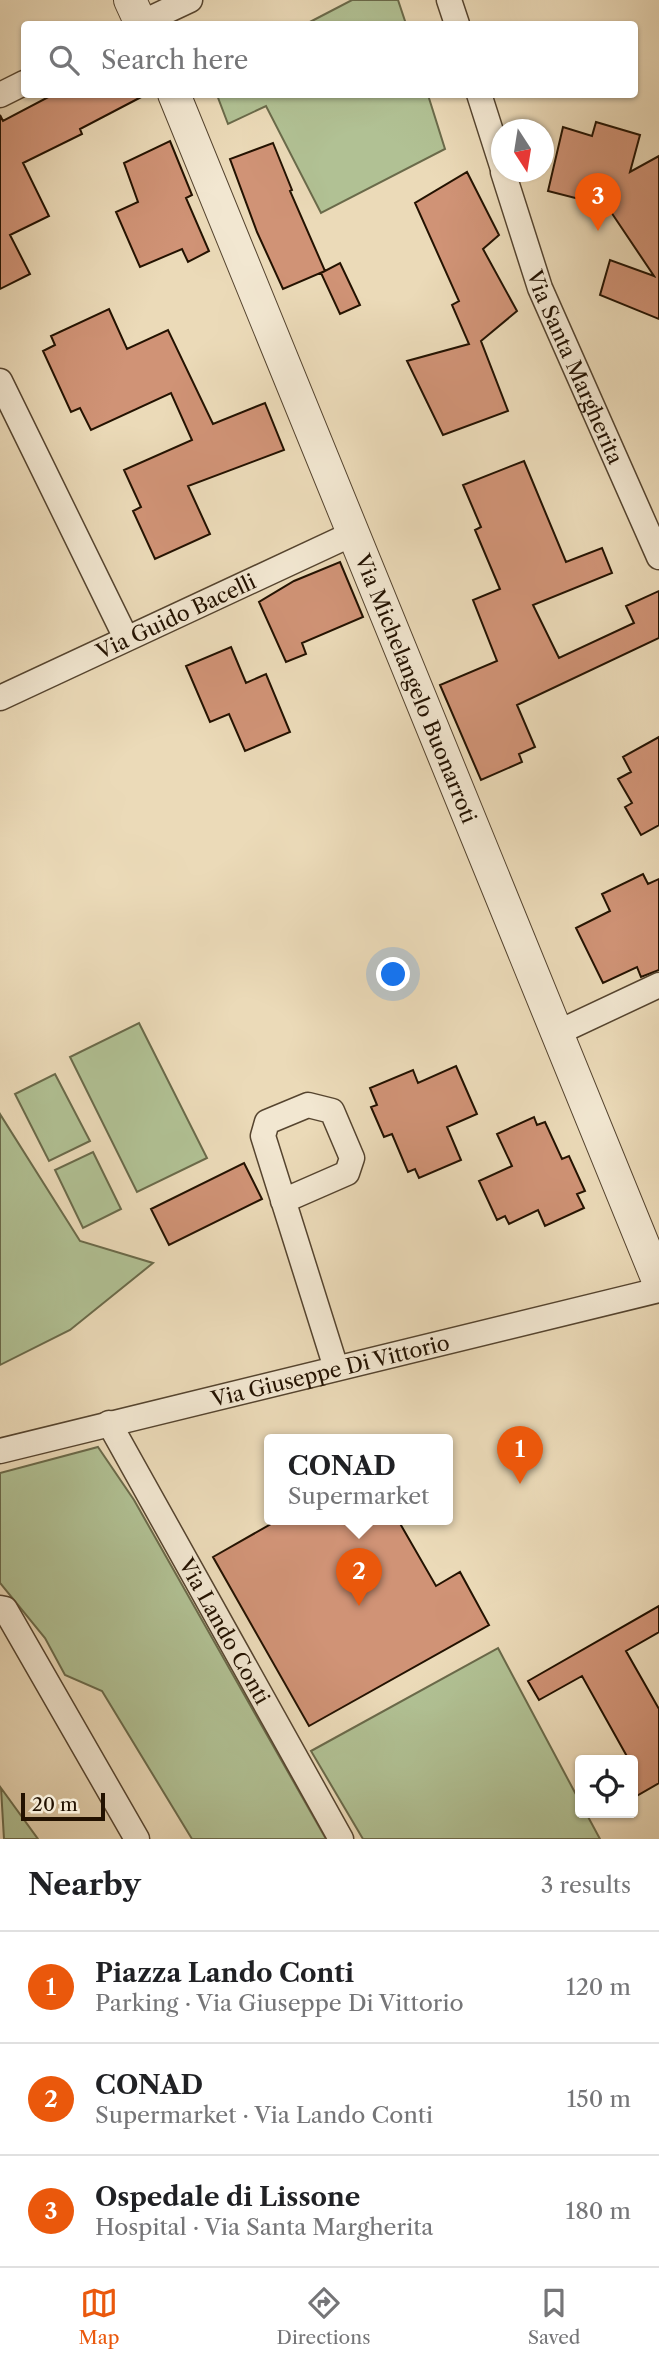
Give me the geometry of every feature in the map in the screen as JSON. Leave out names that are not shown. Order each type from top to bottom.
[{"type":"street","points":[[130,0],[139,21]]},
{"type":"street","points":[[146,21],[190,0]]},
{"type":"street","points":[[449,0],[456,21]]},
{"type":"street","points":[[0,95],[21,84]]},
{"type":"street","name":"Via Michelangelo Buonarroti","points":[[176,98],[659,1283]]},
{"type":"street","points":[[480,98],[491,132]]},
{"type":"street","name":"Via Santa Margherita","points":[[506,182],[540,288],[659,557]]},
{"type":"street","points":[[0,381],[126,638]]},
{"type":"street","name":"Via Guido Bacelli","points":[[0,698],[352,534]]},
{"type":"street","points":[[557,1033],[659,985]]},
{"type":"street","points":[[283,1201],[336,1368]]},
{"type":"street","name":"Via Giuseppe Di Vittorio","points":[[0,1451],[659,1290]]},
{"type":"street","name":"Via Lando Conti","points":[[109,1423],[341,1839]]},
{"type":"street","points":[[0,1608],[5,1609],[137,1839]]},
{"type":"green space","points":[[352,0],[398,0],[405,21],[312,21]]},
{"type":"green space","points":[[218,98],[429,98],[445,149],[321,213],[266,106],[228,124]]},
{"type":"green space","points":[[139,1023],[207,1158],[137,1192],[70,1057]]},
{"type":"green space","points":[[55,1074],[90,1141],[49,1161],[15,1094]]},
{"type":"green space","points":[[0,1114],[80,1241],[153,1263],[70,1330],[0,1365]]},
{"type":"green space","points":[[93,1152],[121,1209],[83,1228],[55,1170]]},
{"type":"green space","points":[[98,1447],[134,1500],[326,1839],[192,1839],[102,1691],[65,1675],[45,1638],[0,1583],[0,1473]]},
{"type":"green space","points":[[498,1648],[575,1793],[575,1818],[589,1818],[600,1839],[363,1839],[311,1751]]},
{"type":"green space","points":[[1,1788],[38,1839],[4,1839]]},
{"type":"building","points":[[46,98],[139,98],[80,129],[82,134],[23,163],[49,216],[10,235],[30,274],[0,289],[0,115],[3,121]]},
{"type":"building","points":[[596,122],[640,135],[630,172],[659,156],[659,319],[600,295],[610,260],[654,276],[607,206],[548,191],[550,182],[554,182],[554,165],[563,127],[592,136]]},
{"type":"building","points":[[170,141],[192,195],[186,198],[209,251],[188,262],[182,249],[140,267],[116,212],[138,202],[124,163]]},
{"type":"building","points":[[273,143],[292,190],[290,191],[325,271],[283,289],[257,232],[230,159]]},
{"type":"building","points":[[467,172],[499,235],[483,249],[517,311],[481,341],[508,411],[443,435],[407,361],[469,344],[452,305],[459,301],[415,203]]},
{"type":"building","points":[[340,263],[360,305],[340,314],[321,273]]},
{"type":"building","points":[[109,309],[127,349],[168,330],[213,424],[265,403],[284,450],[188,486],[210,534],[155,559],[133,511],[141,507],[124,470],[192,440],[171,393],[91,430],[80,408],[71,412],[43,351],[55,345],[51,336]]},
{"type":"building","points":[[524,461],[566,562],[602,548],[612,573],[533,605],[559,658],[634,623],[626,606],[659,591],[659,638],[517,705],[535,747],[519,754],[522,762],[481,780],[440,685],[497,661],[473,600],[500,589],[475,530],[481,527],[463,485]]},
{"type":"building","points":[[340,562],[363,617],[302,643],[306,654],[286,662],[259,602],[294,581]]},
{"type":"building","points":[[231,647],[246,683],[266,674],[290,732],[245,751],[229,714],[210,722],[186,666]]},
{"type":"building","points":[[659,737],[659,825],[641,835],[625,807],[632,803],[618,779],[631,772],[623,757]]},
{"type":"building","points":[[643,874],[648,884],[659,879],[659,970],[641,977],[637,967],[603,983],[576,928],[610,911],[602,894]]},
{"type":"building","points":[[456,1066],[477,1114],[447,1127],[461,1160],[419,1178],[415,1169],[408,1172],[392,1134],[384,1137],[371,1107],[377,1105],[370,1088],[413,1070],[418,1083]]},
{"type":"building","points":[[534,1117],[537,1125],[545,1122],[562,1159],[569,1156],[585,1191],[577,1194],[584,1208],[545,1226],[538,1210],[509,1224],[505,1216],[497,1220],[479,1181],[512,1166],[497,1134]]},
{"type":"building","points":[[244,1163],[262,1199],[169,1245],[151,1209]]},
{"type":"building","points":[[269,1525],[401,1525],[436,1586],[460,1572],[489,1625],[309,1726],[213,1557]]},
{"type":"building","points":[[659,1606],[659,1632],[626,1651],[659,1709],[659,1783],[638,1795],[638,1755],[626,1755],[582,1676],[539,1700],[528,1681]]},
{"type":"place","name":"Ospedale di Lissone","points":[[598,231]]},
{"type":"place","name":"Piazza Lando Conti","points":[[520,1484]]},
{"type":"place","name":"CONAD","points":[[359,1606]]}]
